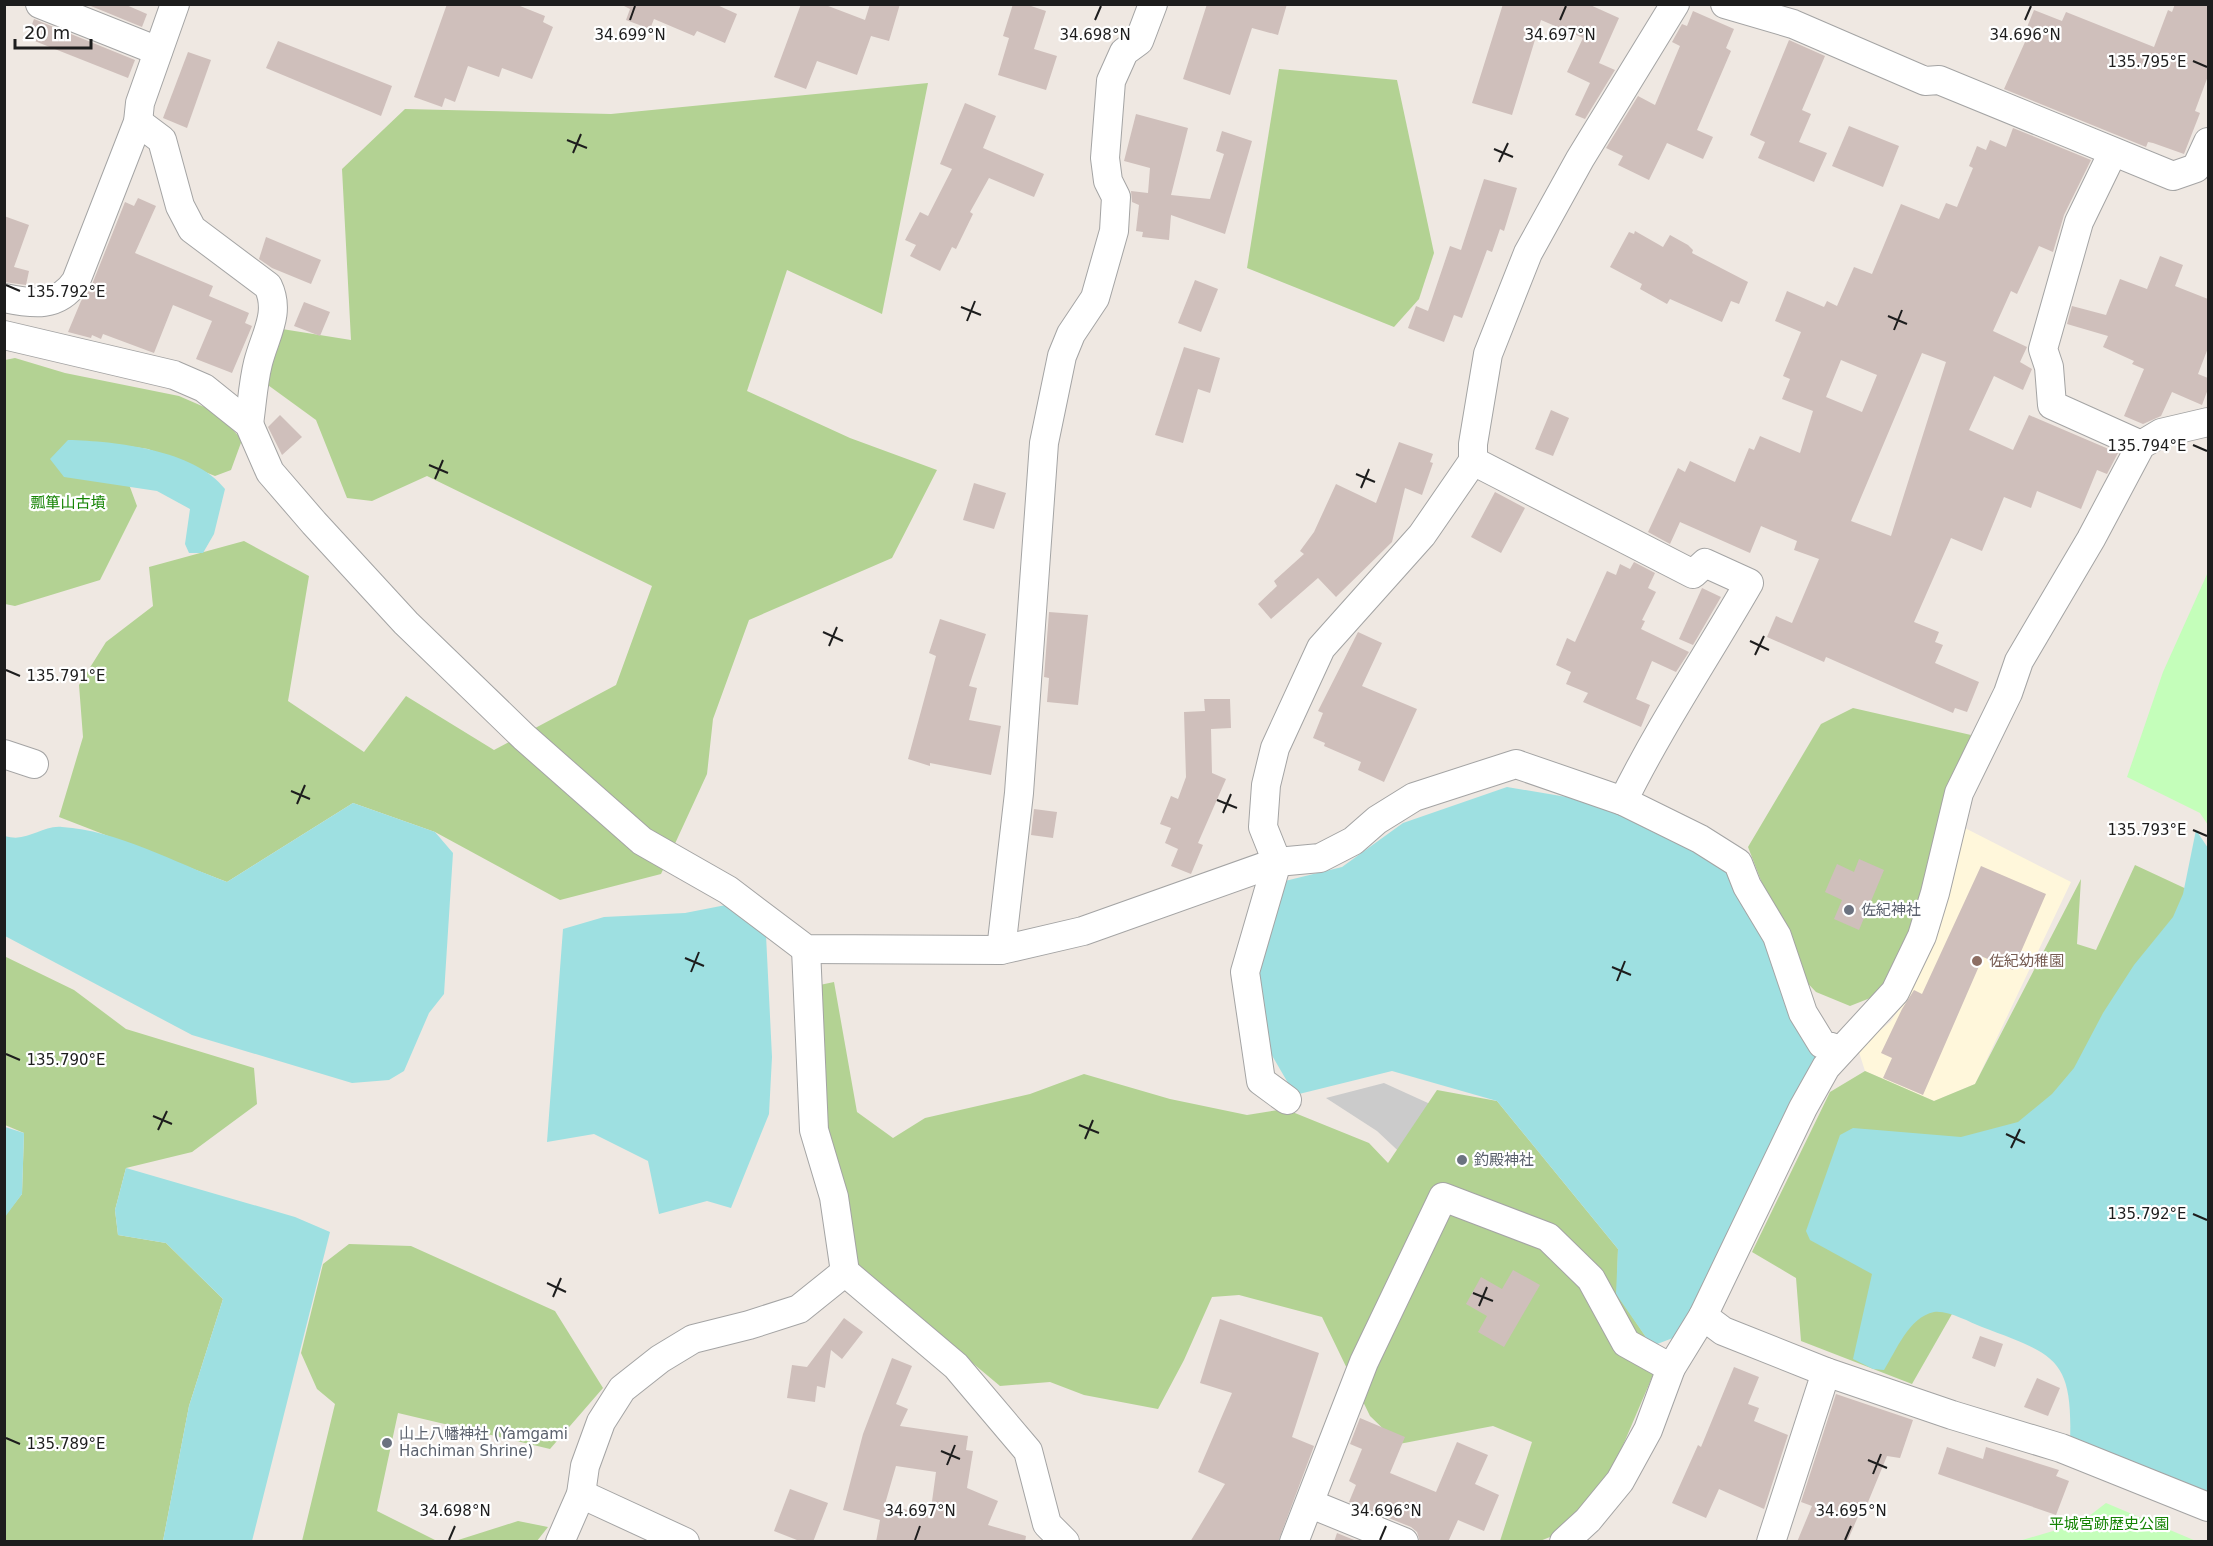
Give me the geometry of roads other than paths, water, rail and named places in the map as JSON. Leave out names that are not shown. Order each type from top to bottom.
[{"type":"street","points":[[40,4],[158,51]]},
{"type":"street","points":[[4,298],[45,303],[63,296],[71,289],[80,272],[138,123],[140,103],[175,4]]},
{"type":"street","points":[[1001,951],[1019,793],[1044,443],[1062,356],[1071,334],[1095,298],[1114,231],[1116,197],[1108,181],[1105,158],[1111,81],[1124,52],[1139,41],[1153,4]]},
{"type":"street","points":[[1287,1100],[1261,1081],[1245,972],[1277,862],[1263,826],[1266,784],[1275,748],[1321,648],[1422,535],[1473,461],[1473,444],[1488,354],[1528,253],[1580,159],[1676,4]]},
{"type":"street","points":[[1731,6],[1793,24],[1925,81],[1939,80],[2173,176],[2196,168],[2208,142]]},
{"type":"street","points":[[138,123],[162,140],[180,206],[192,229],[268,286],[274,300],[273,315],[258,364],[249,424]]},
{"type":"street","points":[[2113,152],[2079,222],[2043,349],[2049,367],[2052,405],[2141,445]]},
{"type":"street","points":[[4,335],[174,375],[204,388],[249,424],[270,472],[314,523],[406,623],[524,737],[642,841],[728,890],[806,949],[1001,951],[1083,931],[1277,862],[1320,858],[1353,841],[1377,820],[1414,797],[1516,764],[1623,801],[1738,862],[1747,886],[1777,936],[1803,1013],[1822,1044],[1841,1050]]},
{"type":"street","points":[[1564,1542],[1588,1520],[1620,1481],[1648,1430],[1671,1368],[1703,1316],[1803,1108],[1827,1067],[1895,992],[1922,936],[1935,893],[1959,793],[2008,693],[2019,661],[2091,539],[2141,445],[2161,433],[2208,422]]},
{"type":"street","points":[[1473,461],[1693,574],[1705,563],[1749,583],[1693,681],[1652,742],[1623,801]]},
{"type":"street","points":[[4,754],[34,764]]},
{"type":"street","points":[[806,949],[814,1130],[834,1197],[845,1272],[956,1366],[1028,1451],[1047,1524],[1065,1542]]},
{"type":"street","points":[[1294,1542],[1364,1362],[1443,1197],[1548,1237],[1591,1279],[1626,1343],[1671,1368]]},
{"type":"street","points":[[560,1542],[581,1494],[585,1466],[601,1422],[622,1389],[660,1359],[693,1339],[799,1309],[845,1272]]},
{"type":"street","points":[[1703,1316],[1723,1331],[1826,1372],[1952,1415],[2061,1448],[2208,1507]]},
{"type":"street","points":[[1771,1542],[1826,1372]]},
{"type":"street","points":[[581,1494],[685,1542]]},
{"type":"street","points":[[1311,1503],[1404,1542]]},
{"type":"water","points":[[68,440],[153,450],[194,465],[212,476],[225,489],[214,534],[203,553],[189,553],[185,544],[190,509],[157,491],[64,477],[50,459]]},
{"type":"water","points":[[1507,787],[1608,804],[1725,868],[1770,952],[1817,1061],[1678,1336],[1652,1346],[1616,1294],[1618,1249],[1497,1101],[1392,1071],[1295,1095],[1270,1052],[1257,969],[1285,881],[1342,867],[1403,823]]},
{"type":"water","points":[[353,803],[435,832],[453,853],[444,994],[429,1013],[404,1071],[389,1080],[352,1083],[192,1035],[5,936],[5,836],[13,838],[28,836],[54,827],[83,829],[146,849],[227,882]]},
{"type":"water","points":[[2196,830],[2208,848],[2208,1502],[2070,1443],[2068,1393],[2063,1376],[2055,1364],[2027,1345],[1958,1317],[1934,1312],[1917,1320],[1904,1336],[1884,1370],[1873,1369],[1853,1359],[1872,1274],[1810,1240],[1806,1231],[1840,1135],[1853,1128],[1961,1137],[2018,1122],[2052,1094],[2074,1068],[2103,1013],[2134,965],[2173,917],[2183,894]]},
{"type":"water","points":[[731,904],[766,935],[772,1057],[769,1114],[731,1208],[707,1201],[659,1214],[648,1161],[594,1134],[547,1142],[563,929],[604,917],[685,913]]},
{"type":"water","points":[[5,1127],[24,1133],[22,1194],[5,1217]]},
{"type":"water","points":[[126,1168],[295,1217],[330,1232],[252,1541],[163,1541],[189,1406],[223,1299],[166,1243],[118,1235],[115,1210]]},
{"type":"place","name":"佐紀神社","points":[[1849,910]]},
{"type":"place","name":"佐紀幼稚園","points":[[1977,961]]},
{"type":"place","name":"釣殿神社","points":[[1462,1160]]},
{"type":"place","name":"山上八幡神社 (Yamgami Hachiman Shrine)","points":[[387,1443]]},
{"type":"park label","name":"瓢箪山古墳","points":[[68,503]]},
{"type":"park label","name":"平城宮跡歴史公園","points":[[2109,1524]]}]
